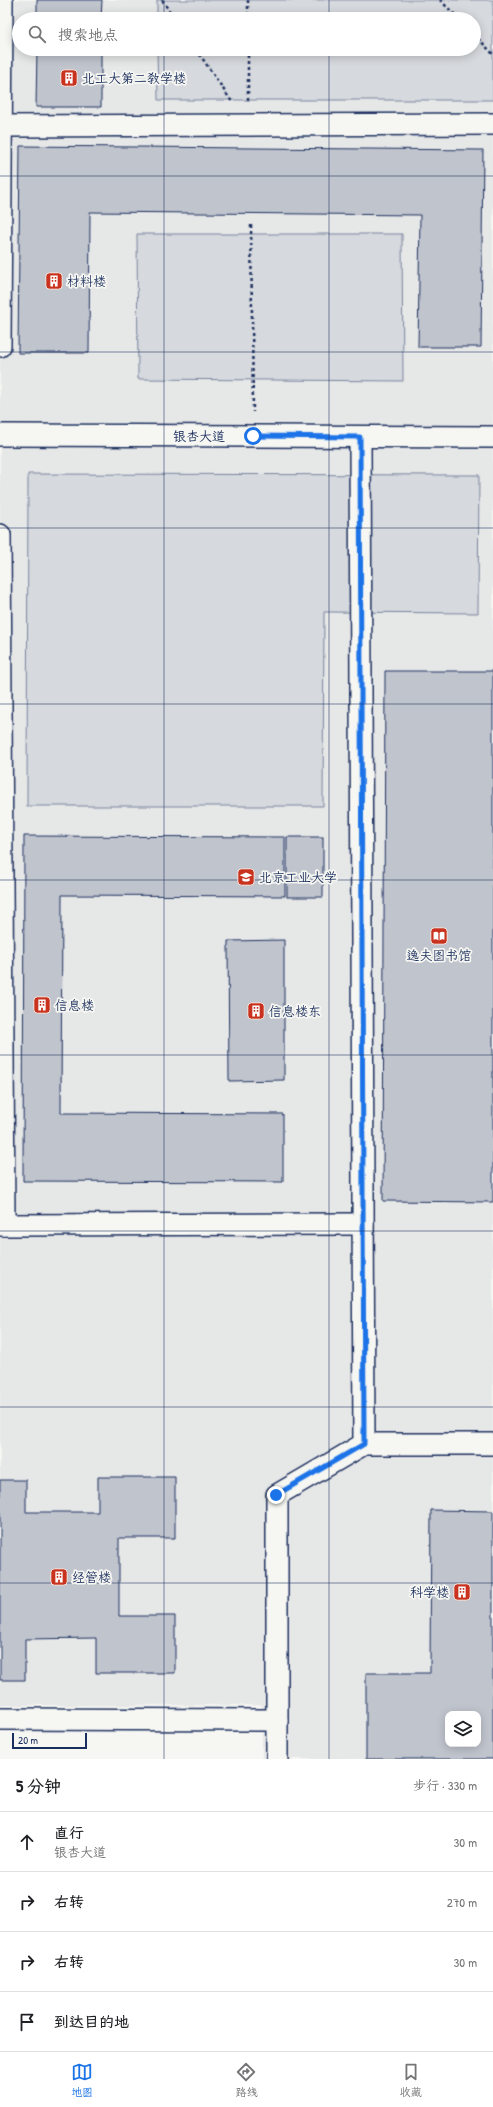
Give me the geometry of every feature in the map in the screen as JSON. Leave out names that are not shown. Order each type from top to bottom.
[{"type":"street","points":[[0,346],[2,0]]},
{"type":"street","points":[[2,126],[493,124]]},
{"type":"street","name":"银杏大道","points":[[0,435],[493,437]]},
{"type":"street","points":[[360,437],[364,1444]]},
{"type":"street","points":[[0,535],[2,1225],[363,1224]]},
{"type":"street","points":[[277,1759],[276,1495],[364,1444],[493,1444]]},
{"type":"street","points":[[0,1719],[277,1720]]},
{"type":"path","points":[[162,0],[170,12]]},
{"type":"path","points":[[248,0],[248,12]]},
{"type":"path","points":[[440,0],[452,12]]},
{"type":"path","points":[[481,41],[493,54]]},
{"type":"path","points":[[201,56],[248,125]]},
{"type":"path","points":[[248,56],[248,125]]},
{"type":"path","points":[[251,225],[253,436]]},
{"type":"shaded area","name":"北京工业大学","points":[[0,0],[493,0],[493,1759],[262,1759],[262,1705],[0,1705]]},
{"type":"shaded area","points":[[157,0],[493,0],[493,100],[158,100],[157,56],[481,56],[481,12],[157,12]]},
{"type":"shaded area","points":[[137,234],[402,234],[403,381],[138,379]]},
{"type":"shaded area","points":[[28,474],[479,475],[478,613],[324,612],[323,806],[27,806]]},
{"type":"building","points":[[37,0],[102,0],[101,12],[37,12]]},
{"type":"building","name":"北工大第二教学楼","points":[[37,56],[101,56],[101,107],[36,107]]},
{"type":"building","name":"材料楼","points":[[20,146],[483,150],[481,347],[418,347],[420,215],[90,212],[89,353],[18,353]]},
{"type":"building","name":"逸夫图书馆","points":[[385,671],[493,671],[493,1202],[383,1201]]},
{"type":"building","name":"信息楼","points":[[24,836],[285,837],[285,896],[62,895],[61,1113],[283,1114],[283,1182],[23,1181]]},
{"type":"building","points":[[287,837],[323,837],[323,897],[287,897]]},
{"type":"building","name":"信息楼东","points":[[284,940],[284,1080],[229,1081],[228,941]]},
{"type":"building","name":"经管楼","points":[[98,1477],[175,1477],[175,1538],[119,1538],[119,1616],[175,1616],[175,1673],[96,1673],[96,1638],[25,1639],[25,1680],[0,1680],[0,1480],[26,1480],[26,1512],[98,1512]]},
{"type":"building","name":"科学楼","points":[[431,1510],[493,1511],[493,1759],[366,1759],[366,1673],[430,1673]]},
{"type":"place","name":"北工大第二教学楼","points":[[69,78]]},
{"type":"place","name":"材料楼","points":[[54,281]]},
{"type":"place","name":"北京工业大学","points":[[246,877]]},
{"type":"place","name":"逸夫图书馆","points":[[439,936]]},
{"type":"place","name":"信息楼","points":[[42,1005]]},
{"type":"place","name":"信息楼东","points":[[256,1011]]},
{"type":"place","name":"经管楼","points":[[59,1577]]},
{"type":"place","name":"科学楼","points":[[462,1592]]},
{"type":"route","points":[[253,436],[360,437],[364,1444],[276,1495]]}]
